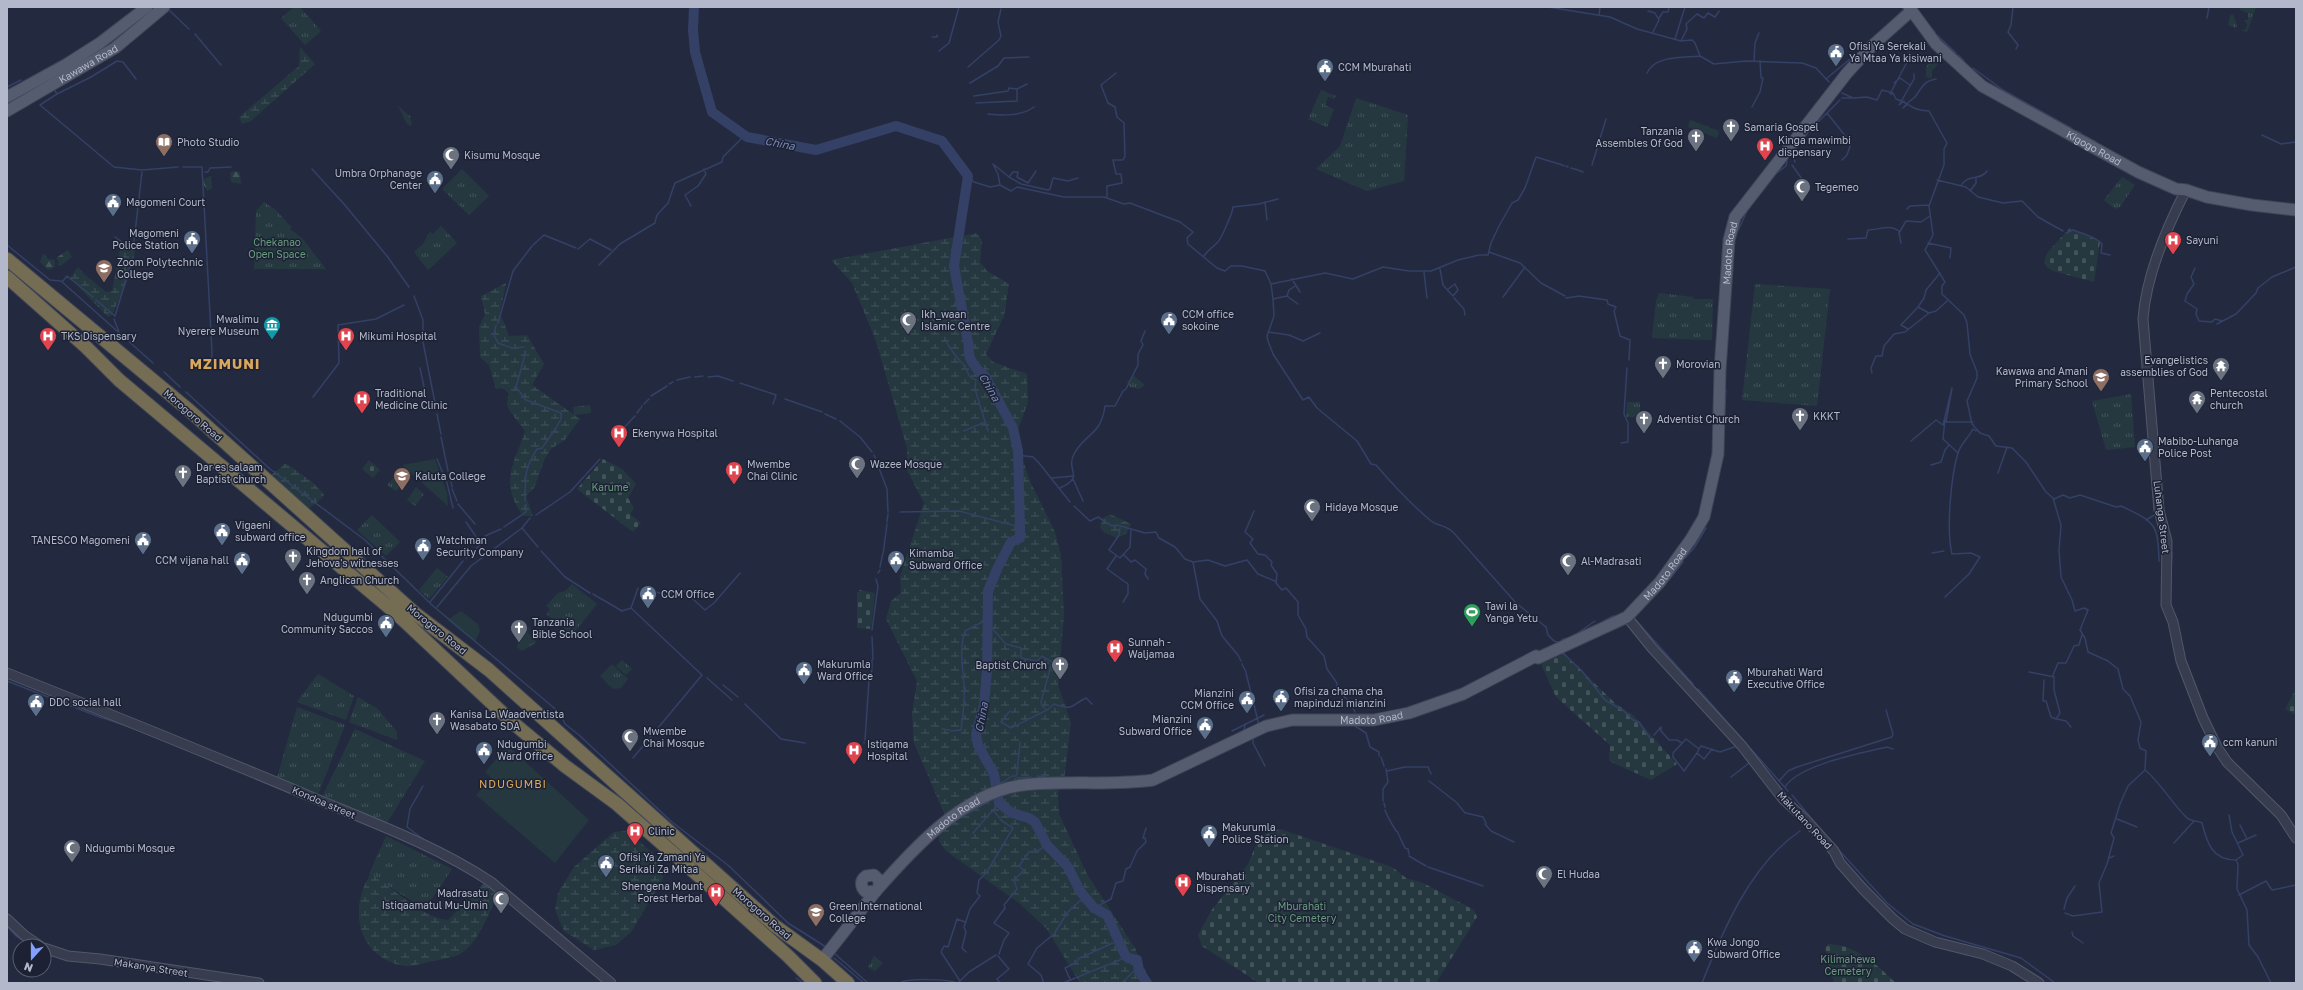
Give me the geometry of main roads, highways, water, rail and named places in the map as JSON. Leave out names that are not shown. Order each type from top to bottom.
[{"type":"highway","name":"Morogoro Road","points":[[7,259],[190,411],[417,615],[489,670],[775,926],[822,960],[848,983]]},
{"type":"highway","name":"Morogoro Road","points":[[7,277],[81,342],[119,380],[397,614],[512,722],[565,766],[617,804],[690,868],[788,956],[808,981]]},
{"type":"main road","name":"Kawawa Road","points":[[7,97],[74,60],[100,43],[147,7]]},
{"type":"main road","name":"Kawawa Road","points":[[7,112],[115,48],[164,7]]},
{"type":"main road","name":"Kigogo Road","points":[[1910,9],[1921,25],[1954,61],[1982,86],[2138,172],[2176,189],[2186,190],[2226,201],[2296,210]]},
{"type":"main road","name":"Madoto Road","points":[[822,960],[878,889],[942,824],[984,797],[998,791],[1022,785],[1153,780],[1172,773],[1258,730],[1292,720],[1374,720],[1408,713],[1463,694],[1536,656],[1538,658],[1627,617],[1660,582],[1681,554],[1703,519],[1707,507],[1718,454],[1720,370],[1729,247],[1735,217],[1847,73],[1910,9]]},
{"type":"main road","points":[[862,908],[863,879],[868,875],[896,870]]},
{"type":"main road","points":[[863,889],[868,893],[878,889],[879,880],[874,875]]},
{"type":"waterway","name":"China","points":[[694,7],[693,30],[695,52],[712,112],[747,137],[816,150],[896,126],[942,141],[968,176],[954,266],[971,360],[979,371],[985,376],[1013,428],[1018,451],[1020,527],[1020,538],[1011,542],[988,591],[987,671],[984,705],[976,734],[978,745],[994,774],[999,803],[1012,813],[1029,818],[1035,822],[1047,845],[1068,867],[1080,891],[1094,908],[1107,915],[1125,955],[1128,958],[1137,960],[1139,971],[1147,983]]},
{"type":"waterway","points":[[939,51],[949,43],[959,7]]},
{"type":"waterway","points":[[1548,7],[1610,17],[1637,29],[1681,41],[1692,40],[1695,43],[1700,56],[1714,64],[1746,61],[1802,63],[1816,68],[1829,82]]},
{"type":"waterway","points":[[1599,15],[1600,7]]},
{"type":"waterway","points":[[1659,18],[1663,12],[1668,12],[1669,7]]},
{"type":"waterway","points":[[1675,39],[1685,7]]},
{"type":"waterway","points":[[2013,7],[2011,25],[2008,32],[2018,45],[2016,49]]},
{"type":"waterway","points":[[2207,18],[2209,7]]},
{"type":"waterway","points":[[968,67],[999,40],[1001,36],[998,22],[1001,9]]},
{"type":"waterway","points":[[170,11],[189,29]]},
{"type":"waterway","points":[[1648,11],[1655,13],[1659,20],[1653,32]]},
{"type":"waterway","points":[[1681,41],[1687,29],[1686,24],[1697,14],[1704,18],[1708,13],[1715,17],[1719,11]]},
{"type":"waterway","points":[[1931,28],[1935,32]]},
{"type":"waterway","points":[[118,52],[145,30]]},
{"type":"waterway","points":[[1754,61],[1755,43],[1759,33]]},
{"type":"waterway","points":[[195,34],[221,65]]},
{"type":"waterway","points":[[932,37],[937,37],[937,35]]},
{"type":"waterway","points":[[1937,35],[1956,53]]},
{"type":"waterway","points":[[1892,94],[1890,94],[1907,62],[1905,61],[1910,55],[1909,50]]},
{"type":"waterway","points":[[1958,55],[1964,61]]},
{"type":"waterway","points":[[1647,73],[1651,67],[1663,60],[1670,58],[1700,56]]},
{"type":"waterway","points":[[970,83],[998,66],[1004,58],[1029,57]]},
{"type":"waterway","points":[[1826,79],[1850,59]]},
{"type":"waterway","points":[[54,89],[57,94],[91,77],[117,61],[123,62],[136,79]]},
{"type":"waterway","points":[[1752,107],[1760,92],[1763,78],[1761,78],[1760,61]]},
{"type":"waterway","points":[[1973,68],[2003,90],[2071,128]]},
{"type":"waterway","points":[[1107,197],[1107,186],[1122,183],[1121,174],[1116,174],[1113,160],[1123,160],[1125,156],[1124,123],[1117,117],[1115,107],[1108,103],[1101,85],[1116,73]]},
{"type":"waterway","points":[[1904,101],[1899,105],[1914,79],[1914,74]]},
{"type":"waterway","points":[[1894,83],[1900,78],[1910,85]]},
{"type":"waterway","points":[[1908,104],[1903,108],[1915,97],[1925,83],[1936,79]]},
{"type":"waterway","points":[[7,87],[21,80]]},
{"type":"waterway","points":[[974,96],[1008,91],[1009,88],[1017,89],[1027,84]]},
{"type":"waterway","points":[[976,103],[1017,101],[1017,89]]},
{"type":"waterway","points":[[1842,93],[1853,98],[1867,97],[1877,100],[1882,90],[1893,93],[1896,99],[1914,108],[1929,111],[1947,143],[1944,149],[1944,165],[1929,206],[1933,235],[1925,250],[1945,282],[1942,286],[1942,294],[1964,315],[1967,323],[1970,354],[1977,372],[1977,378],[1967,401],[1972,424],[1980,433],[1989,436],[1996,446],[2012,448],[2026,462],[2046,492],[2053,498],[2061,525],[2059,550],[2061,577],[2072,600],[2075,611],[2084,608],[2088,610],[2080,630],[2085,638],[2088,652],[2108,661],[2118,669],[2123,689],[2130,696],[2141,722],[2138,740],[2140,748],[2146,751],[2145,770],[2156,780],[2188,819],[2202,823],[2206,837],[2216,854],[2221,857],[2236,860],[2238,864],[2237,889],[2247,910],[2249,945],[2258,957],[2271,983]]},
{"type":"waterway","points":[[57,94],[40,105],[114,167],[142,170],[178,167]]},
{"type":"waterway","points":[[1842,98],[1852,98]]},
{"type":"waterway","points":[[1791,155],[1806,134],[1840,100]]},
{"type":"waterway","points":[[988,114],[1018,114],[1034,107]]},
{"type":"waterway","points":[[1827,113],[1851,143],[1847,155],[1842,160]]},
{"type":"waterway","points":[[1592,165],[1606,119]]},
{"type":"waterway","points":[[2076,131],[2081,133]]},
{"type":"waterway","points":[[655,222],[657,215],[668,203],[675,183],[722,162],[723,157],[745,135]]},
{"type":"waterway","points":[[2083,135],[2096,142]]},
{"type":"waterway","points":[[2262,135],[2281,144],[2296,142]]},
{"type":"waterway","points":[[1792,154],[1795,162]]},
{"type":"waterway","points":[[968,176],[974,182],[990,187],[1000,185],[1011,191],[1017,187],[1064,197],[1104,197],[1124,204],[1130,203],[1180,222],[1193,232],[1187,238],[1188,244],[1217,268],[1225,271],[1231,266],[1242,266],[1265,271],[1271,284],[1325,273],[1353,279],[1383,267],[1409,271],[1431,271],[1458,260],[1479,255],[1488,255],[1491,243],[1499,226],[1512,203],[1518,200],[1525,188],[1536,157],[1559,164]]},
{"type":"waterway","points":[[1774,175],[1786,166],[1787,161]]},
{"type":"waterway","points":[[1000,185],[998,174],[993,164],[1009,177]]},
{"type":"waterway","points":[[1560,164],[1564,166]]},
{"type":"waterway","points":[[1792,165],[1802,179]]},
{"type":"waterway","points":[[183,167],[202,167],[212,352],[211,370]]},
{"type":"waterway","points":[[205,172],[208,172],[210,168],[231,167]]},
{"type":"waterway","points":[[2143,168],[2155,174]]},
{"type":"waterway","points":[[312,169],[344,204],[387,256],[409,287]]},
{"type":"waterway","points":[[691,206],[685,195],[698,186],[706,174],[704,169]]},
{"type":"waterway","points":[[1575,169],[1583,172]]},
{"type":"waterway","points":[[1036,171],[1028,183],[1017,177],[1018,172],[1013,172],[1009,177],[1021,184],[1048,190],[1050,189],[1053,178],[1068,181],[1078,178]]},
{"type":"waterway","points":[[1961,186],[1966,180],[1981,176],[1987,171]]},
{"type":"waterway","points":[[115,237],[133,250],[142,172]]},
{"type":"waterway","points":[[1970,191],[1976,183],[1976,178]]},
{"type":"waterway","points":[[1937,180],[1966,187],[1978,197],[2003,203],[2022,201],[2038,217],[2063,231]]},
{"type":"waterway","points":[[1204,256],[1220,240],[1233,207],[1259,204],[1278,199]]},
{"type":"waterway","points":[[1265,202],[1267,220]]},
{"type":"waterway","points":[[1907,209],[1910,206],[1929,205]]},
{"type":"waterway","points":[[1736,235],[1747,211]]},
{"type":"waterway","points":[[1901,243],[1899,233],[1906,221],[1921,222],[1930,216]]},
{"type":"waterway","points":[[599,265],[620,244],[655,223]]},
{"type":"waterway","points":[[1848,239],[1866,238],[1868,230],[1889,227],[1900,232]]},
{"type":"waterway","points":[[2066,233],[2073,230],[2093,237],[2102,244],[2101,253],[2110,255]]},
{"type":"waterway","points":[[533,245],[544,235],[576,248]]},
{"type":"waterway","points":[[578,249],[590,239],[611,250]]},
{"type":"waterway","points":[[1928,243],[1951,248],[1950,258]]},
{"type":"waterway","points":[[7,245],[50,280],[61,281],[153,363]]},
{"type":"waterway","points":[[498,323],[513,271],[532,246]]},
{"type":"waterway","points":[[1489,252],[1520,263],[1541,283],[1565,296]]},
{"type":"waterway","points":[[96,300],[115,316],[133,257]]},
{"type":"waterway","points":[[1503,297],[1525,267]]},
{"type":"waterway","points":[[2217,324],[2236,314],[2256,293],[2258,288],[2272,277],[2296,267]]},
{"type":"waterway","points":[[2195,268],[2191,277],[2194,284],[2187,294],[2185,301],[2197,309],[2196,314],[2199,321],[2212,322],[2215,319],[2222,321]]},
{"type":"waterway","points":[[1440,269],[1443,285],[1452,295]]},
{"type":"waterway","points":[[1424,272],[1427,298]]},
{"type":"waterway","points":[[1918,307],[1924,298],[1926,290],[1940,273]]},
{"type":"waterway","points":[[62,282],[67,276],[93,297]]},
{"type":"waterway","points":[[1292,279],[1300,292]]},
{"type":"waterway","points":[[1271,284],[1273,299],[1287,296],[1298,304]]},
{"type":"waterway","points":[[1448,289],[1455,284],[1458,290],[1453,296]]},
{"type":"waterway","points":[[1287,296],[1289,290],[1295,286]]},
{"type":"waterway","points":[[414,296],[423,320],[423,342],[436,408]]},
{"type":"waterway","points":[[1566,298],[1579,296],[1607,300],[1608,304],[1616,307],[1614,311],[1620,336],[1630,340],[1629,360]]},
{"type":"waterway","points":[[1454,298],[1464,309],[1465,315]]},
{"type":"waterway","points":[[1273,299],[1274,316],[1267,336],[1268,341],[1273,354],[1303,400],[1309,397],[1317,408],[1357,441],[1371,464],[1376,465],[1402,494],[1433,523],[1453,532],[1516,603],[1546,627],[1548,635],[1554,641],[1560,643],[1563,639],[1570,638]]},
{"type":"waterway","points":[[1872,373],[1871,368],[1876,356],[1882,356],[1884,346],[1894,334],[1905,332],[1929,313],[1936,311],[1947,301]]},
{"type":"waterway","points":[[313,397],[339,363],[338,325],[376,319],[404,305]]},
{"type":"waterway","points":[[1908,329],[1901,325],[1918,307],[1929,313]]},
{"type":"waterway","points":[[114,319],[119,332]]},
{"type":"waterway","points":[[496,325],[494,335],[498,343],[512,348],[524,347]]},
{"type":"waterway","points":[[1060,488],[1072,480],[1072,460],[1074,454],[1078,447],[1100,423],[1105,406],[1115,406],[1123,391],[1126,389],[1138,365],[1138,354],[1143,345],[1141,341],[1145,331]]},
{"type":"waterway","points":[[1268,332],[1289,335],[1303,341],[1320,333]]},
{"type":"waterway","points":[[947,343],[964,365],[969,375],[976,380],[975,389],[988,431]]},
{"type":"waterway","points":[[525,501],[526,474],[529,463],[537,449],[542,448],[561,419],[561,413],[526,400],[516,387],[526,351]]},
{"type":"waterway","points":[[420,368],[424,387]]},
{"type":"waterway","points":[[1621,443],[1628,442],[1628,423],[1624,414],[1627,368]]},
{"type":"waterway","points":[[164,372],[180,387]]},
{"type":"waterway","points":[[695,377],[703,376]]},
{"type":"waterway","points":[[708,377],[718,376],[733,381]]},
{"type":"waterway","points":[[677,380],[690,377]]},
{"type":"waterway","points":[[669,384],[673,382]]},
{"type":"waterway","points":[[740,383],[776,395],[773,404]]},
{"type":"waterway","points":[[651,396],[667,386]]},
{"type":"waterway","points":[[1911,441],[1936,420],[1943,425],[1952,388],[1946,422],[1973,422]]},
{"type":"waterway","points":[[1724,417],[1726,390]]},
{"type":"waterway","points":[[186,392],[270,469],[365,540],[432,605],[560,713],[565,724],[579,735],[672,822],[729,866],[788,923],[826,947]]},
{"type":"waterway","points":[[644,404],[649,399]]},
{"type":"waterway","points":[[785,399],[822,412]]},
{"type":"waterway","points":[[637,413],[640,409]]},
{"type":"waterway","points":[[437,414],[441,434]]},
{"type":"waterway","points":[[825,414],[836,419]]},
{"type":"waterway","points":[[618,434],[635,416]]},
{"type":"waterway","points":[[1945,420],[1943,439],[1958,453]]},
{"type":"waterway","points":[[840,421],[860,437],[872,452]]},
{"type":"waterway","points":[[964,431],[985,422]]},
{"type":"waterway","points":[[1945,597],[1969,574],[1980,557],[1971,553],[1952,554],[1949,531],[1951,489],[1955,463],[1961,447],[1973,429],[1976,431]]},
{"type":"waterway","points":[[441,437],[448,471]]},
{"type":"waterway","points":[[1931,465],[1941,462],[1945,450],[1949,445]]},
{"type":"waterway","points":[[1998,473],[2007,447]]},
{"type":"waterway","points":[[874,455],[887,489],[888,512]]},
{"type":"waterway","points":[[1017,455],[1033,457],[1070,502]]},
{"type":"waterway","points":[[437,459],[447,483],[453,508]]},
{"type":"waterway","points":[[536,515],[570,492],[600,459]]},
{"type":"waterway","points":[[1051,478],[1074,476]]},
{"type":"waterway","points":[[1073,479],[1083,501]]},
{"type":"waterway","points":[[451,481],[452,487]]},
{"type":"waterway","points":[[452,489],[457,501]]},
{"type":"waterway","points":[[2054,499],[2063,495],[2070,498],[2080,495],[2116,507],[2121,506],[2148,520],[2156,531],[2159,561]]},
{"type":"waterway","points":[[458,504],[475,524]]},
{"type":"waterway","points":[[504,527],[526,512],[526,504]]},
{"type":"waterway","points":[[1074,506],[1090,521],[1098,517],[1112,526],[1117,525],[1145,533],[1156,532],[1159,538],[1175,547],[1185,559],[1193,562],[1208,560],[1225,566],[1247,560],[1258,574],[1275,581]]},
{"type":"waterway","points":[[900,512],[959,511],[1020,527]]},
{"type":"waterway","points":[[1254,511],[1245,532],[1253,539],[1250,543],[1258,554],[1265,555],[1272,562],[1271,565],[1277,574],[1276,583],[1282,590],[1286,588],[1298,602],[1298,615],[1306,629],[1307,637],[1324,656],[1327,669],[1337,683],[1337,690],[1350,702],[1355,712]]},
{"type":"waterway","points":[[887,522],[888,514]]},
{"type":"waterway","points":[[2146,520],[2156,514]]},
{"type":"waterway","points":[[437,607],[471,566],[522,528],[530,518]]},
{"type":"waterway","points":[[466,522],[481,544],[466,558]]},
{"type":"waterway","points":[[884,547],[887,524]]},
{"type":"waterway","points":[[522,528],[538,547]]},
{"type":"waterway","points":[[1120,528],[1119,535],[1109,550],[1120,558],[1130,547],[1131,530]]},
{"type":"waterway","points":[[1685,558],[1694,548],[1706,528]]},
{"type":"waterway","points":[[485,536],[501,529]]},
{"type":"waterway","points":[[880,567],[884,548]]},
{"type":"waterway","points":[[541,551],[565,577],[590,593]]},
{"type":"waterway","points":[[1932,553],[1944,551]]},
{"type":"waterway","points":[[2171,569],[2172,553]]},
{"type":"waterway","points":[[1124,555],[1131,562],[1135,560],[1146,569],[1145,574],[1148,579]]},
{"type":"waterway","points":[[1116,556],[1107,569],[1128,584],[1128,594],[1123,602]]},
{"type":"waterway","points":[[430,602],[463,561]]},
{"type":"waterway","points":[[1193,562],[1200,599],[1217,621],[1222,636],[1238,655],[1241,661]]},
{"type":"waterway","points":[[1669,580],[1683,562]]},
{"type":"waterway","points":[[683,590],[705,610],[714,603],[740,573]]},
{"type":"waterway","points":[[872,630],[878,586],[876,579]]},
{"type":"waterway","points":[[593,594],[622,611],[631,608],[638,588]]},
{"type":"waterway","points":[[645,588],[668,596]]},
{"type":"waterway","points":[[671,593],[679,590]]},
{"type":"waterway","points":[[631,608],[702,675],[633,758]]},
{"type":"waterway","points":[[1604,621],[1613,616]]},
{"type":"waterway","points":[[1633,617],[1693,684]]},
{"type":"waterway","points":[[951,731],[961,730],[964,697],[962,645],[965,631],[988,619]]},
{"type":"waterway","points":[[1575,635],[1595,621]]},
{"type":"waterway","points":[[988,628],[992,628],[1006,644],[1021,648],[1021,658],[1037,661],[1042,656],[1052,662],[1041,702],[1042,706],[1047,710],[1054,704],[1072,707],[1086,698],[1092,704]]},
{"type":"waterway","points":[[2029,672],[2054,677],[2053,675],[2058,663],[2066,663],[2074,646],[2079,645],[2082,635]]},
{"type":"waterway","points":[[872,637],[873,659]]},
{"type":"waterway","points":[[1562,652],[1582,671],[1605,700],[1624,711],[1633,720],[1639,722],[1650,738]]},
{"type":"waterway","points":[[872,660],[872,668]]},
{"type":"waterway","points":[[1242,664],[1246,672]]},
{"type":"waterway","points":[[865,740],[869,680],[872,670]]},
{"type":"waterway","points":[[1246,673],[1259,725]]},
{"type":"waterway","points":[[2044,680],[2043,701],[2046,701],[2051,717],[2056,719],[2060,713],[2054,690],[2054,677]]},
{"type":"waterway","points":[[707,678],[732,700]]},
{"type":"waterway","points":[[7,681],[102,718]]},
{"type":"waterway","points":[[723,685],[738,697]]},
{"type":"waterway","points":[[1698,689],[1788,791]]},
{"type":"waterway","points":[[745,704],[781,739],[805,743]]},
{"type":"waterway","points":[[1010,711],[1001,722],[1011,728],[1047,710]]},
{"type":"waterway","points":[[1779,781],[1788,771],[1797,767],[1892,737],[1893,734],[1886,710]]},
{"type":"waterway","points":[[1232,731],[1264,715]]},
{"type":"waterway","points":[[103,718],[130,727]]},
{"type":"waterway","points":[[2057,719],[2066,721],[2071,727]]},
{"type":"waterway","points":[[1244,731],[1245,724]]},
{"type":"waterway","points":[[1355,726],[1366,733],[1370,747],[1379,752],[1379,756]]},
{"type":"waterway","points":[[1654,735],[1661,727],[1661,731],[1669,740],[1677,740],[1682,743]]},
{"type":"waterway","points":[[942,729],[950,730]]},
{"type":"waterway","points":[[1264,733],[1272,730]]},
{"type":"waterway","points":[[1253,737],[1253,743],[1265,766]]},
{"type":"waterway","points":[[1697,753],[1684,771],[1673,757],[1673,753],[1686,739],[1699,749],[1697,753],[1704,759],[1712,749]]},
{"type":"waterway","points":[[1003,782],[1012,776],[1016,776],[1020,742]]},
{"type":"waterway","points":[[1699,749],[1701,746],[1720,752],[1737,746]]},
{"type":"waterway","points":[[1785,787],[1792,779],[1816,766],[1847,756],[1887,747],[1893,749]]},
{"type":"waterway","points":[[1381,757],[1384,766]]},
{"type":"waterway","points":[[1731,777],[1749,763]]},
{"type":"waterway","points":[[1387,771],[1405,767],[1428,767],[1431,774]]},
{"type":"waterway","points":[[1383,789],[1388,782],[1386,769]]},
{"type":"waterway","points":[[2065,913],[2073,916],[2102,912],[2099,883],[2107,864],[2114,838],[2111,833],[2120,804],[2128,786],[2144,771]]},
{"type":"waterway","points":[[1037,776],[1046,777]]},
{"type":"waterway","points":[[1017,778],[1031,777]]},
{"type":"waterway","points":[[1429,781],[1456,802]]},
{"type":"waterway","name":"China","points":[[996,784],[1003,782]]},
{"type":"waterway","points":[[423,786],[410,809],[407,827],[427,842]]},
{"type":"waterway","points":[[1383,789],[1383,801]]},
{"type":"waterway","points":[[960,818],[991,800],[1010,793]]},
{"type":"waterway","points":[[1792,795],[1821,830]]},
{"type":"waterway","points":[[973,833],[999,803]]},
{"type":"waterway","points":[[1384,803],[1385,807]]},
{"type":"waterway","points":[[1457,803],[1465,813]]},
{"type":"waterway","points":[[966,952],[962,948],[966,932],[964,927],[970,909],[980,896],[977,893],[979,880],[987,872],[1013,828],[1002,821],[993,810]]},
{"type":"waterway","points":[[1385,810],[1396,831]]},
{"type":"waterway","points":[[1466,813],[1483,817],[1486,823]]},
{"type":"waterway","points":[[2229,815],[2232,832],[2243,855],[2236,860]]},
{"type":"waterway","points":[[2117,819],[2137,827]]},
{"type":"waterway","points":[[2174,843],[2194,821]]},
{"type":"waterway","points":[[1485,824],[1491,831],[1514,842]]},
{"type":"waterway","points":[[2238,843],[2247,839],[2240,825]]},
{"type":"waterway","points":[[1094,908],[1111,899],[1116,883],[1123,881],[1126,869],[1130,867],[1137,851],[1146,842],[1145,838],[1143,838],[1146,828]]},
{"type":"waterway","points":[[1397,831],[1405,848],[1408,849],[1409,854]]},
{"type":"waterway","points":[[1702,983],[1729,920],[1740,900],[1767,861],[1800,831]]},
{"type":"waterway","points":[[2247,839],[2256,835]]},
{"type":"waterway","points":[[1818,840],[1832,856]]},
{"type":"waterway","points":[[999,954],[1004,940],[1009,933],[994,923],[1005,908],[1004,905],[1017,889],[1014,880],[1024,870],[1019,866],[1029,852],[1039,850],[1047,845]]},
{"type":"waterway","points":[[1837,848],[1887,903],[1913,924],[1945,936],[2021,958],[2055,983]]},
{"type":"waterway","points":[[456,856],[492,877]]},
{"type":"waterway","points":[[1409,856],[1426,866]]},
{"type":"waterway","points":[[2109,858],[2114,856]]},
{"type":"waterway","points":[[1428,867],[1460,878]]},
{"type":"waterway","points":[[1460,878],[1483,886]]},
{"type":"waterway","points":[[495,879],[512,894]]},
{"type":"waterway","points":[[2239,895],[2266,881],[2272,890],[2296,885]]},
{"type":"waterway","points":[[479,891],[485,883]]},
{"type":"waterway","points":[[2064,909],[2067,898],[2075,886]]},
{"type":"waterway","points":[[1042,983],[1043,981],[1041,975],[1028,964],[1037,948],[1054,934],[1067,913],[1086,895]]},
{"type":"waterway","points":[[521,901],[541,918]]},
{"type":"waterway","points":[[960,981],[941,952],[944,946],[948,947],[957,919],[965,922]]},
{"type":"waterway","points":[[7,926],[19,938]]},
{"type":"waterway","points":[[2072,932],[2073,936],[2083,943]]},
{"type":"waterway","points":[[1070,979],[1065,968],[1077,962],[1078,959],[1117,941]]},
{"type":"waterway","points":[[834,953],[868,983]]},
{"type":"waterway","points":[[958,983],[969,972],[996,955]]},
{"type":"waterway","points":[[1063,983],[1122,959],[1125,955]]},
{"type":"waterway","points":[[998,956],[1009,969],[997,979],[1000,983]]},
{"type":"waterway","points":[[834,958],[864,983]]},
{"type":"waterway","points":[[1122,983],[1138,967]]},
{"type":"waterway","points":[[796,978],[803,983]]},
{"type":"waterway","points":[[900,983],[911,980],[945,981],[957,983]]},
{"type":"place","name":"Ofisi Ya Serekali Ya Mtaa Ya kisiwani","points":[[1836,67]]},
{"type":"place","name":"CCM Mburahati","points":[[1325,82]]},
{"type":"place","name":"Samaria Gospel","points":[[1731,142]]},
{"type":"place","name":"Tanzania Assembles Of God","points":[[1696,152]]},
{"type":"place","name":"Photo Studio","points":[[164,157]]},
{"type":"place","name":"Kinga mawimbi dispensary","points":[[1765,161]]},
{"type":"place","name":"Kisumu Mosque","points":[[451,170]]},
{"type":"place","name":"Umbra Orphanage Center","points":[[435,194]]},
{"type":"place","name":"Tegemeo","points":[[1802,202]]},
{"type":"place","name":"Magomeni Court","points":[[113,217]]},
{"type":"place","name":"Magomeni Police Station","points":[[192,254]]},
{"type":"place","name":"Sayuni","points":[[2173,255]]},
{"type":"place","name":"Zoom Polytechnic College","points":[[104,283]]},
{"type":"place","name":"Ikh_waan Islamic Centre","points":[[908,335]]},
{"type":"place","name":"CCM office sokoine","points":[[1169,335]]},
{"type":"place","name":"Mwalimu Nyerere Museum","points":[[272,340]]},
{"type":"place","name":"TKS Dispensary","points":[[48,351]]},
{"type":"place","name":"Mikumi Hospital","points":[[346,351]]},
{"type":"place","name":"Morovian","points":[[1663,379]]},
{"type":"place","name":"Evangelistics assemblies of God","points":[[2221,381]]},
{"type":"place","name":"Kawawa and Amani Primary School","points":[[2101,392]]},
{"type":"place","name":"Traditional Medicine Clinic","points":[[362,414]]},
{"type":"place","name":"Pentecostal church","points":[[2197,414]]},
{"type":"place","name":"KKKT","points":[[1800,431]]},
{"type":"place","name":"Adventist Church","points":[[1644,434]]},
{"type":"place","name":"Ekenywa Hospital","points":[[619,448]]},
{"type":"place","name":"Mabibo-Luhanga Police Post","points":[[2145,462]]},
{"type":"place","name":"Wazee Mosque","points":[[857,479]]},
{"type":"place","name":"Mwembe Chai Clinic","points":[[734,485]]},
{"type":"place","name":"Dar es salaam Baptist church","points":[[183,488]]},
{"type":"place","name":"Kaluta College","points":[[402,491]]},
{"type":"place","name":"Hidaya Mosque","points":[[1312,522]]},
{"type":"place","name":"Vigaeni subward office","points":[[222,546]]},
{"type":"place","name":"TANESCO Magomeni","points":[[143,555]]},
{"type":"place","name":"Watchman Security Company","points":[[423,561]]},
{"type":"place","name":"Kingdom hall of Jehova's witnesses","points":[[293,572]]},
{"type":"place","name":"Kimamba Subward Office","points":[[896,574]]},
{"type":"place","name":"CCM vijana hall","points":[[242,575]]},
{"type":"place","name":"Al-Madrasati","points":[[1568,576]]},
{"type":"place","name":"Anglican Church","points":[[307,595]]},
{"type":"place","name":"CCM Office","points":[[648,609]]},
{"type":"place","name":"Tawi la Yanga Yetu","points":[[1472,627]]},
{"type":"place","name":"Ndugumbi Community Saccos","points":[[386,638]]},
{"type":"place","name":"Tanzania Bible School","points":[[519,643]]},
{"type":"place","name":"Sunnah - Waljamaa","points":[[1115,663]]},
{"type":"place","name":"Baptist Church","points":[[1060,680]]},
{"type":"place","name":"Makurumla Ward Office","points":[[804,685]]},
{"type":"place","name":"Mburahati Ward Executive Office","points":[[1734,693]]},
{"type":"place","name":"Ofisi za chama cha mapinduzi mianzini","points":[[1281,712]]},
{"type":"place","name":"Mianzini CCM Office","points":[[1247,714]]},
{"type":"place","name":"DDC social hall","points":[[36,717]]},
{"type":"place","name":"Kanisa La Waadventista Wasabato SDA","points":[[437,735]]},
{"type":"place","name":"Mianzini Subward Office","points":[[1205,740]]},
{"type":"place","name":"Mwembe Chai Mosque","points":[[630,752]]},
{"type":"place","name":"ccm kanuni","points":[[2210,757]]},
{"type":"place","name":"Ndugumbi Ward Office","points":[[484,765]]},
{"type":"place","name":"Istiqama Hospital","points":[[854,765]]},
{"type":"place","name":"Clinic","points":[[635,846]]},
{"type":"place","name":"Makurumla Police Station","points":[[1209,848]]},
{"type":"place","name":"Ndugumbi Mosque","points":[[72,863]]},
{"type":"place","name":"Ofisi Ya Zamani Ya Serikali Za Mitaa","points":[[606,878]]},
{"type":"place","name":"El Hudaa","points":[[1544,889]]},
{"type":"place","name":"Mburahati Dispensary","points":[[1183,897]]},
{"type":"place","name":"Shengena Mount Forest Herbal","points":[[716,907]]},
{"type":"place","name":"Madrasatu Istiqaamatul Mu-Umin","points":[[501,914]]},
{"type":"place","name":"Green International College","points":[[816,927]]},
{"type":"place","name":"Kwa Jongo Subward Office","points":[[1694,963]]},
{"type":"district","name":"MZIMUNI","points":[[225,363]]},
{"type":"district","name":"NDUGUMBI","points":[[513,783]]},
{"type":"park label","name":"Chekanao Open Space","points":[[277,248]]},
{"type":"park label","name":"Karume","points":[[610,487]]},
{"type":"park label","name":"Mburahati City Cemetery","points":[[1302,912]]},
{"type":"park label","name":"Kilimahewa Cemetery","points":[[1848,964]]}]
